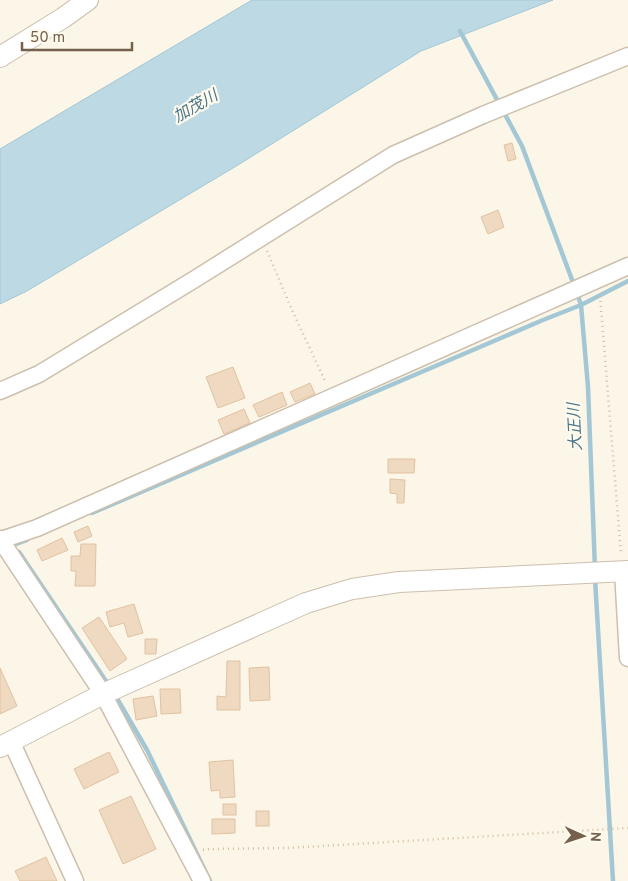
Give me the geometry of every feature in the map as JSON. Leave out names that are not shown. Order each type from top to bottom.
[{"type":"street","points":[[0,57],[63,18],[88,0]]},
{"type":"street","points":[[0,391],[39,374],[262,238],[393,155],[483,114],[628,56]]},
{"type":"street","points":[[202,881],[103,694],[5,560],[0,540],[46,524],[628,266]]},
{"type":"street","points":[[75,881],[6,744],[103,694],[306,603],[352,590],[399,582],[625,571],[628,658]]},
{"type":"path","points":[[262,238],[292,310],[333,397]]},
{"type":"path","points":[[599,279],[625,571]]},
{"type":"path","points":[[187,854],[210,849],[286,848],[628,828]]},
{"type":"water","name":"加茂川","points":[[252,0],[553,0],[421,51],[238,165],[27,291],[0,304],[0,149]]},
{"type":"building","points":[[512,143],[516,159],[508,161],[504,145]]},
{"type":"building","points":[[498,210],[504,227],[488,234],[481,217]]},
{"type":"building","points":[[233,367],[245,398],[218,408],[206,377]]},
{"type":"building","points":[[310,383],[315,394],[295,402],[290,392]]},
{"type":"building","points":[[282,392],[287,405],[259,417],[253,405]]},
{"type":"building","points":[[244,409],[250,423],[224,434],[218,420]]},
{"type":"building","points":[[388,459],[415,459],[414,473],[388,473]]},
{"type":"building","points":[[390,479],[405,480],[404,503],[397,503],[397,494],[390,493]]},
{"type":"building","points":[[88,526],[92,536],[78,542],[74,532]]},
{"type":"building","points":[[62,538],[68,550],[42,561],[37,550]]},
{"type":"building","points":[[81,544],[96,544],[95,586],[75,586],[76,571],[71,571],[71,556],[80,556]]},
{"type":"building","points":[[134,604],[143,633],[128,637],[124,623],[110,627],[106,612]]},
{"type":"building","points":[[99,617],[127,659],[110,671],[82,628]]},
{"type":"building","points":[[145,639],[157,639],[156,654],[145,654]]},
{"type":"building","points":[[227,661],[240,661],[240,710],[217,710],[217,696],[226,697]]},
{"type":"building","points":[[269,667],[270,700],[250,701],[249,668]]},
{"type":"building","points":[[0,668],[17,706],[0,714]]},
{"type":"building","points":[[160,689],[180,689],[181,713],[161,714]]},
{"type":"building","points":[[153,696],[157,716],[136,720],[133,699]]},
{"type":"building","points":[[109,752],[119,772],[84,789],[74,769]]},
{"type":"building","points":[[233,760],[235,797],[220,798],[220,790],[211,791],[209,762]]},
{"type":"building","points":[[131,796],[156,849],[123,864],[99,810]]},
{"type":"building","points":[[223,804],[236,804],[236,815],[223,815]]},
{"type":"building","points":[[256,811],[269,811],[269,826],[256,826]]},
{"type":"building","points":[[212,819],[235,819],[235,833],[212,834]]},
{"type":"building","points":[[46,857],[57,881],[20,881],[15,871]]},
{"type":"waterway","name":"大正川","points":[[460,31],[522,146],[574,285]]},
{"type":"waterway","points":[[92,513],[581,305],[628,281]]},
{"type":"waterway","name":"大正川","points":[[577,293],[581,305],[588,387],[595,569]]},
{"type":"waterway","points":[[8,547],[27,540]]},
{"type":"waterway","points":[[19,552],[110,687]]},
{"type":"waterway","name":"大正川","points":[[595,579],[613,881]]},
{"type":"waterway","points":[[115,695],[147,750],[210,881]]}]
